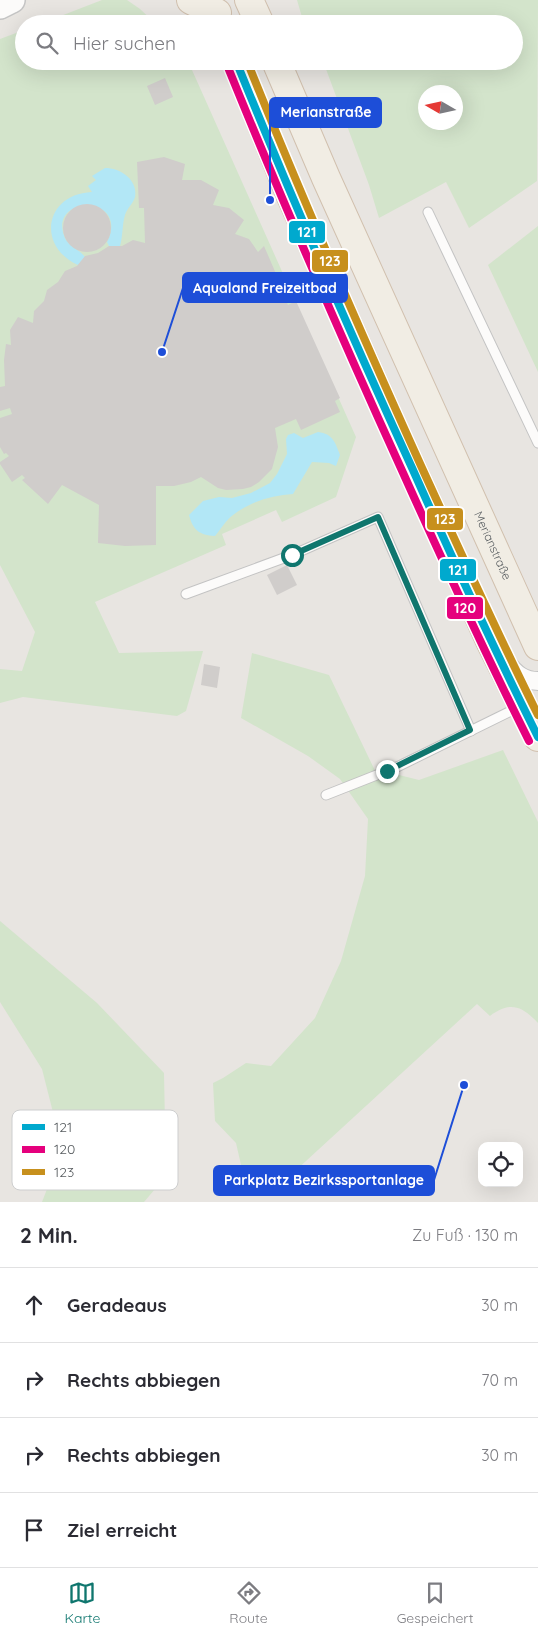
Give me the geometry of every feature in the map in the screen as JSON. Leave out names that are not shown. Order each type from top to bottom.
[{"type":"main road","points":[[0,6],[12,0]]},
{"type":"main road","points":[[191,0],[216,12]]},
{"type":"main road","points":[[240,70],[290,194],[491,643],[538,738]]},
{"type":"main road","name":"Merianstraße","points":[[280,70],[326,178],[538,646]]},
{"type":"street","points":[[491,643],[512,669],[527,681],[538,681]]},
{"type":"lane","points":[[428,212],[538,443]]},
{"type":"lane","points":[[186,594],[292,555],[378,517],[470,730]]},
{"type":"lane","points":[[326,795],[397,767],[523,705]]},
{"type":"green space","points":[[102,0],[127,0],[146,15],[63,15]]},
{"type":"green space","points":[[297,0],[538,0],[537,181],[469,228],[446,182],[379,218],[369,185],[326,70],[523,70],[523,15],[301,15]]},
{"type":"green space","points":[[15,33],[15,70],[192,70],[356,437],[336,497],[282,522],[276,510],[222,534],[226,545],[95,602],[119,653],[203,651],[186,711],[177,716],[23,697],[0,703],[0,669],[22,671],[35,632],[0,565],[0,39]]},
{"type":"green space","points":[[538,226],[538,372],[488,265]]},
{"type":"green space","points":[[252,653],[329,675],[380,781],[395,774],[419,780],[503,750],[538,822],[538,1023],[527,1013],[516,1007],[504,1008],[490,1016],[477,1004],[269,1195],[244,1178],[236,1143],[215,1121],[213,1083],[246,1063],[271,1066],[315,1018],[341,961],[365,876],[368,819],[340,779],[308,756],[241,718]]},
{"type":"green space","points":[[0,921],[97,1003],[164,1073],[165,1110],[52,1110],[42,1069],[0,1002]]},
{"type":"green space","points":[[47,1190],[154,1190],[144,1202],[42,1202]]},
{"type":"water","points":[[105,168],[117,170],[127,176],[134,185],[135,197],[125,215],[120,246],[109,246],[107,242],[111,226],[108,215],[99,208],[88,206],[76,207],[67,213],[62,224],[65,238],[69,244],[85,257],[78,265],[65,256],[56,246],[52,234],[52,222],[56,211],[64,202],[76,195],[92,192],[88,186],[96,180],[92,176]]},
{"type":"water","points":[[318,432],[327,435],[335,443],[340,455],[336,466],[329,463],[312,462],[293,494],[269,498],[247,506],[230,517],[215,536],[201,533],[195,528],[189,515],[203,501],[219,497],[232,498],[251,493],[270,483],[287,454],[286,439],[288,435],[294,433],[303,438]]},
{"type":"building","points":[[165,78],[173,97],[155,105],[147,86]]},
{"type":"building","points":[[164,157],[185,164],[182,180],[201,180],[219,190],[213,205],[229,208],[244,220],[235,234],[249,239],[258,252],[264,246],[288,305],[296,301],[340,398],[335,401],[340,412],[301,430],[296,419],[275,428],[278,447],[272,469],[251,487],[226,490],[218,488],[201,477],[191,482],[174,486],[156,486],[156,545],[125,546],[98,543],[99,505],[62,485],[48,504],[22,480],[25,478],[22,475],[12,482],[0,464],[9,456],[6,453],[4,454],[0,447],[0,418],[12,414],[10,408],[0,411],[0,387],[5,386],[4,360],[6,344],[11,345],[10,330],[18,317],[33,323],[34,311],[44,301],[47,290],[58,282],[65,271],[77,266],[85,256],[98,253],[109,246],[122,246],[133,240],[145,243],[144,208],[139,208],[137,162]]},
{"type":"building","points":[[87,204],[96,206],[104,211],[109,219],[111,228],[109,237],[104,245],[96,250],[87,252],[78,250],[70,245],[65,237],[63,228],[65,219],[70,211],[78,206]]},
{"type":"building","points":[[287,565],[297,585],[277,595],[267,575]]},
{"type":"building","points":[[204,664],[220,667],[217,688],[201,685]]},
{"type":"transit line","name":"120","points":[[229,70],[291,220],[358,373],[450,575],[529,741]]},
{"type":"transit line","name":"121","points":[[240,70],[367,369],[474,604],[538,737]]},
{"type":"transit line","name":"123","points":[[251,70],[310,214],[377,367],[479,592],[538,715]]},
{"type":"place","name":"Merianstraße","points":[[270,200]]},
{"type":"place","name":"Aqualand Freizeitbad","points":[[162,352]]},
{"type":"place","name":"Parkplatz Bezirkssportanlage","points":[[464,1085]]},
{"type":"route","points":[[292,555],[378,517],[470,730],[387,771]]}]
